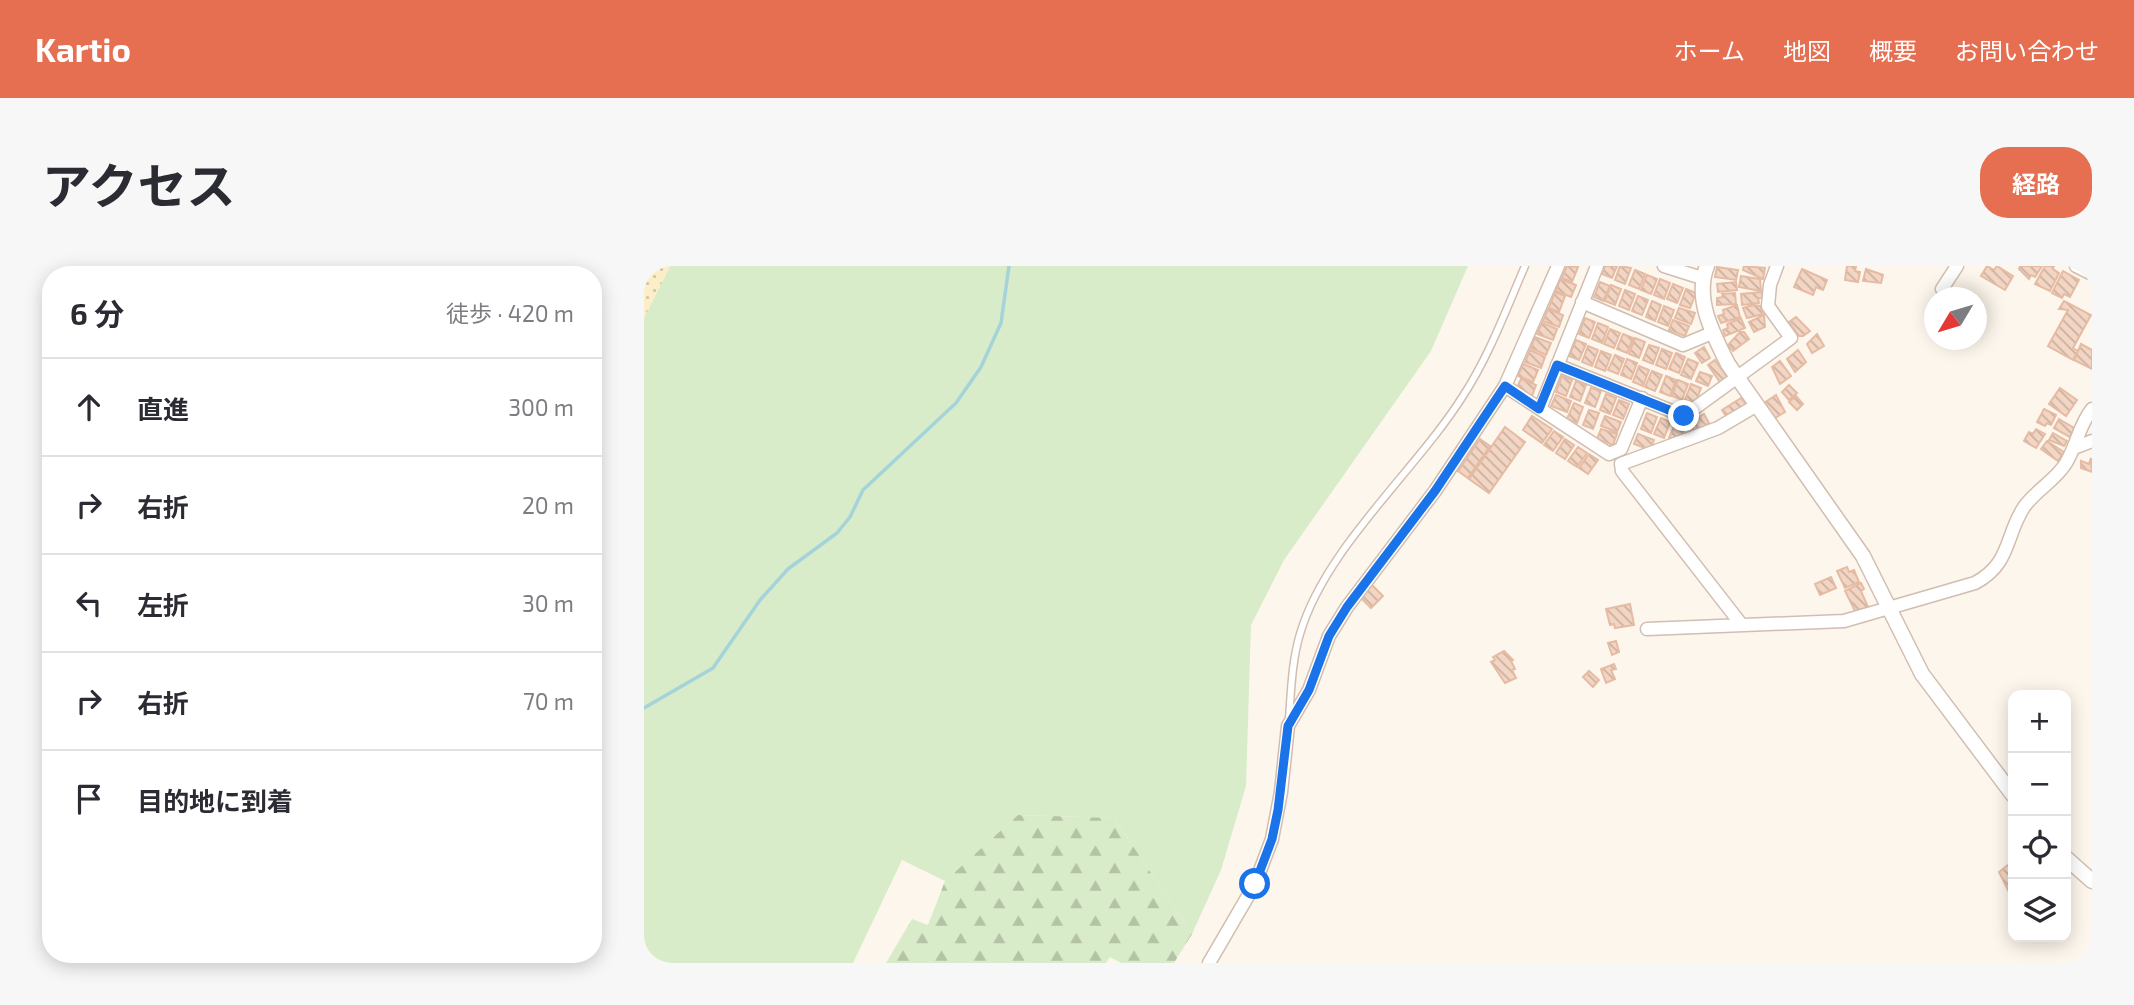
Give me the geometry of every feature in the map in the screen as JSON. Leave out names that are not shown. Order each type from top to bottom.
[{"type":"street","points":[[1209,963],[1255,884],[1272,839],[1282,792],[1288,726],[1309,690],[1329,636],[1347,607],[1435,491],[1505,386],[1558,266]]},
{"type":"street","points":[[1539,409],[1597,266]]},
{"type":"street","points":[[1664,266],[1705,272],[1705,309],[1712,332],[1739,379],[1863,556],[1922,674],[2008,788]]},
{"type":"street","points":[[1557,365],[1684,416],[1739,379],[1791,338],[1768,306],[1770,285],[1777,266]]},
{"type":"street","points":[[1943,287],[1957,266]]},
{"type":"street","points":[[2076,266],[2092,274]]},
{"type":"street","points":[[1582,302],[1683,345],[1712,332]]},
{"type":"street","points":[[1505,386],[1621,464],[1622,471],[1741,624]]},
{"type":"street","points":[[1609,454],[1621,449],[1642,398]]},
{"type":"street","points":[[1621,464],[1718,428],[1757,405]]},
{"type":"street","points":[[1647,629],[1844,621],[1968,586],[1990,573],[2003,559],[2026,504],[2058,474],[2074,448],[2082,421],[2092,410]]},
{"type":"street","points":[[2074,448],[2092,441]]},
{"type":"street","points":[[2071,862],[2092,881]]},
{"type":"lane","points":[[1288,726],[1300,634],[1315,598],[1346,547],[1423,452],[1463,396],[1527,266]]},
{"type":"green space","points":[[670,266],[1468,266],[1431,351],[1284,560],[1251,625],[1246,786],[1221,870],[1192,934],[1114,818],[1018,815],[945,881],[902,860],[853,963],[644,963],[644,318]]},
{"type":"green space","points":[[1018,815],[1114,818],[1192,934],[1174,963],[1121,963],[1110,957],[1106,963],[886,963],[912,919],[928,925],[945,881]]},
{"type":"sand","points":[[644,266],[670,266],[644,318]]},
{"type":"building","points":[[1567,266],[1578,267],[1572,282],[1562,278]]},
{"type":"building","points":[[1605,266],[1617,266],[1612,278],[1602,274]]},
{"type":"building","points":[[1620,266],[1631,268],[1625,284],[1615,280]]},
{"type":"building","points":[[1744,266],[1765,268],[1763,279],[1743,270]]},
{"type":"building","points":[[1847,266],[1856,266],[1855,271],[1860,272],[1858,282],[1845,280]]},
{"type":"building","points":[[1987,266],[1994,270],[1997,266],[2013,276],[2005,290],[1981,276]]},
{"type":"building","points":[[2020,266],[2042,266],[2035,277],[2031,275],[2029,279],[2019,269]]},
{"type":"building","points":[[2045,266],[2054,266],[2053,269],[2059,273],[2050,291],[2035,284]]},
{"type":"building","points":[[1717,267],[1738,270],[1736,280],[1715,277]]},
{"type":"building","points":[[1802,269],[1827,280],[1823,290],[1816,287],[1813,295],[1794,287]]},
{"type":"building","points":[[1866,269],[1883,275],[1881,283],[1863,281]]},
{"type":"building","points":[[1635,270],[1645,274],[1639,289],[1629,285]]},
{"type":"building","points":[[2063,271],[2079,280],[2070,297],[2064,294],[2062,298],[2052,293]]},
{"type":"building","points":[[1647,275],[1657,279],[1651,294],[1641,290]]},
{"type":"building","points":[[1741,276],[1760,279],[1761,291],[1739,287]]},
{"type":"building","points":[[1560,279],[1576,285],[1571,297],[1556,291]]},
{"type":"building","points":[[1660,279],[1670,283],[1664,299],[1654,295]]},
{"type":"building","points":[[1600,282],[1610,286],[1603,301],[1594,297]]},
{"type":"building","points":[[1736,282],[1737,290],[1718,292],[1717,284]]},
{"type":"building","points":[[1673,284],[1683,288],[1677,303],[1667,299]]},
{"type":"building","points":[[1611,285],[1621,289],[1615,305],[1605,301]]},
{"type":"building","points":[[1686,289],[1696,293],[1690,308],[1680,305]]},
{"type":"building","points":[[1625,290],[1635,294],[1629,310],[1619,306]]},
{"type":"building","points":[[1555,292],[1565,296],[1559,312],[1549,308]]},
{"type":"building","points":[[1762,292],[1763,298],[1758,298],[1759,303],[1742,305],[1741,294]]},
{"type":"building","points":[[1735,293],[1736,304],[1717,305],[1717,298],[1723,297],[1722,294]]},
{"type":"building","points":[[1638,296],[1648,300],[1642,315],[1632,311]]},
{"type":"building","points":[[1652,301],[1661,305],[1655,321],[1646,317]]},
{"type":"building","points":[[2064,301],[2091,315],[2073,348],[2078,351],[2073,360],[2048,346],[2068,310],[2059,309]]},
{"type":"building","points":[[1737,305],[1740,317],[1721,323],[1718,316],[1724,314],[1723,310]]},
{"type":"building","points":[[1664,306],[1674,310],[1668,326],[1658,322]]},
{"type":"building","points":[[1760,306],[1763,314],[1747,318],[1743,308]]},
{"type":"building","points":[[1679,308],[1695,313],[1691,324],[1675,318]]},
{"type":"building","points":[[1548,309],[1563,315],[1559,327],[1543,321]]},
{"type":"building","points":[[1764,315],[1765,327],[1754,332],[1749,322]]},
{"type":"building","points":[[1796,317],[1810,331],[1803,336],[1799,336],[1789,322]]},
{"type":"building","points":[[1585,318],[1595,322],[1589,338],[1579,334]]},
{"type":"building","points":[[1741,318],[1745,328],[1725,336],[1723,330],[1728,328],[1727,324]]},
{"type":"building","points":[[1673,320],[1689,326],[1685,336],[1669,330]]},
{"type":"building","points":[[1542,323],[1557,329],[1553,340],[1537,334]]},
{"type":"building","points":[[1598,323],[1608,327],[1602,343],[1592,339]]},
{"type":"building","points":[[1610,329],[1620,333],[1614,348],[1604,344]]},
{"type":"building","points":[[1740,332],[1744,332],[1749,339],[1733,351],[1728,345]]},
{"type":"building","points":[[1623,334],[1633,338],[1627,353],[1617,349]]},
{"type":"building","points":[[1817,334],[1824,346],[1812,353],[1807,344]]},
{"type":"building","points":[[1535,337],[1551,343],[1546,355],[1531,348]]},
{"type":"building","points":[[1635,338],[1645,342],[1639,358],[1629,354]]},
{"type":"building","points":[[1576,340],[1586,344],[1579,360],[1569,356]]},
{"type":"building","points":[[2081,344],[2092,350],[2092,369],[2074,360]]},
{"type":"building","points":[[1649,345],[1659,348],[1653,364],[1643,360]]},
{"type":"building","points":[[1588,346],[1598,350],[1592,366],[1582,362]]},
{"type":"building","points":[[1704,347],[1710,358],[1702,363],[1695,353]]},
{"type":"building","points":[[1662,349],[1672,353],[1666,369],[1656,365]]},
{"type":"building","points":[[1530,350],[1545,357],[1541,368],[1525,362]]},
{"type":"building","points":[[1798,350],[1806,362],[1795,372],[1787,359]]},
{"type":"building","points":[[1601,351],[1611,355],[1605,371],[1595,367]]},
{"type":"building","points":[[1676,353],[1685,357],[1679,373],[1669,369]]},
{"type":"building","points":[[1615,355],[1624,359],[1618,374],[1608,370]]},
{"type":"building","points":[[1627,359],[1637,363],[1631,379],[1621,375]]},
{"type":"building","points":[[1688,359],[1698,363],[1691,379],[1681,375]]},
{"type":"building","points":[[1715,360],[1727,377],[1720,382],[1708,365]]},
{"type":"building","points":[[1780,361],[1791,376],[1780,384],[1772,367]]},
{"type":"building","points":[[1523,364],[1538,370],[1533,382],[1518,376]]},
{"type":"building","points":[[1639,366],[1649,370],[1643,386],[1633,382]]},
{"type":"building","points":[[1652,371],[1662,375],[1655,391],[1645,387]]},
{"type":"building","points":[[1700,372],[1712,376],[1708,386],[1696,381]]},
{"type":"building","points":[[1562,376],[1572,380],[1566,396],[1556,392]]},
{"type":"building","points":[[1666,376],[1676,380],[1670,396],[1660,392]]},
{"type":"building","points":[[1521,379],[1536,385],[1532,396],[1516,390]]},
{"type":"building","points":[[1678,380],[1688,384],[1682,400],[1672,396]]},
{"type":"building","points":[[1576,381],[1586,385],[1580,401],[1570,397]]},
{"type":"building","points":[[1691,384],[1701,388],[1695,404],[1685,400]]},
{"type":"building","points":[[1789,385],[1797,393],[1789,400],[1782,392]]},
{"type":"building","points":[[1591,388],[1601,391],[1595,407],[1585,403]]},
{"type":"building","points":[[2060,388],[2077,400],[2066,416],[2049,404]]},
{"type":"building","points":[[1606,394],[1616,398],[1610,414],[1600,410]]},
{"type":"building","points":[[1556,395],[1571,401],[1567,412],[1551,406]]},
{"type":"building","points":[[1776,395],[1785,412],[1775,418],[1764,403]]},
{"type":"building","points":[[1796,396],[1803,404],[1797,410],[1789,402]]},
{"type":"building","points":[[1741,398],[1747,406],[1728,419],[1722,410]]},
{"type":"building","points":[[1619,400],[1629,404],[1623,419],[1613,415]]},
{"type":"building","points":[[1574,403],[1583,407],[1577,423],[1567,419]]},
{"type":"building","points":[[2044,409],[2056,415],[2051,425],[2047,423],[2045,426],[2037,422]]},
{"type":"building","points":[[1589,410],[1599,413],[1593,429],[1583,425]]},
{"type":"building","points":[[1647,413],[1657,417],[1651,433],[1641,429]]},
{"type":"building","points":[[1704,414],[1709,423],[1695,432],[1689,423]]},
{"type":"building","points":[[1532,416],[1552,429],[1542,443],[1523,430]]},
{"type":"building","points":[[1605,416],[1621,422],[1617,432],[1601,426]]},
{"type":"building","points":[[1661,418],[1670,422],[1664,438],[1654,434]]},
{"type":"building","points":[[2059,419],[2074,428],[2070,437],[2054,428]]},
{"type":"building","points":[[1676,422],[1686,426],[1679,442],[1669,438]]},
{"type":"building","points":[[1505,427],[1525,442],[1489,493],[1469,479]]},
{"type":"building","points":[[1601,429],[1617,434],[1613,445],[1597,439]]},
{"type":"building","points":[[2036,429],[2045,434],[2036,448],[2024,441],[2029,432],[2033,434]]},
{"type":"building","points":[[1554,431],[1563,437],[1553,451],[1544,445]]},
{"type":"building","points":[[2053,433],[2067,441],[2064,446],[2049,440]]},
{"type":"building","points":[[1638,434],[1654,440],[1650,450],[1634,444]]},
{"type":"building","points":[[1480,439],[1490,446],[1468,478],[1458,471]]},
{"type":"building","points":[[1565,439],[1574,445],[1565,459],[1556,453]]},
{"type":"building","points":[[2047,441],[2064,452],[2058,461],[2041,449]]},
{"type":"building","points":[[1578,447],[1587,453],[1577,467],[1568,461]]},
{"type":"building","points":[[1589,454],[1598,460],[1588,474],[1579,468]]},
{"type":"building","points":[[2091,458],[2092,472],[2081,468],[2081,461],[2089,464]]},
{"type":"building","points":[[1847,567],[1849,572],[1854,570],[1859,582],[1845,588],[1837,571]]},
{"type":"building","points":[[1831,577],[1836,588],[1820,595],[1815,584]]},
{"type":"building","points":[[1861,583],[1864,589],[1861,591],[1868,607],[1856,613],[1845,591]]},
{"type":"building","points":[[1372,585],[1383,596],[1371,608],[1360,597]]},
{"type":"building","points":[[1630,604],[1634,625],[1615,628],[1614,624],[1610,625],[1606,609]]},
{"type":"building","points":[[1616,641],[1619,652],[1612,655],[1608,643]]},
{"type":"building","points":[[1504,651],[1513,660],[1511,661],[1515,669],[1512,670],[1516,678],[1505,683],[1491,662],[1495,660],[1493,657]]},
{"type":"building","points":[[1614,664],[1616,669],[1611,670],[1615,679],[1606,683],[1601,669]]},
{"type":"building","points":[[1589,671],[1599,680],[1593,687],[1583,677]]},
{"type":"building","points":[[2008,865],[2008,890],[1999,872]]},
{"type":"waterway","points":[[644,708],[713,668],[760,600],[788,569],[837,533],[850,517],[863,490],[956,403],[981,367],[1001,323],[1009,266]]},
{"type":"route","points":[[1255,884],[1272,839],[1282,792],[1288,726],[1309,690],[1329,636],[1347,607],[1435,491],[1505,386],[1539,409],[1557,365],[1684,416]]}]
